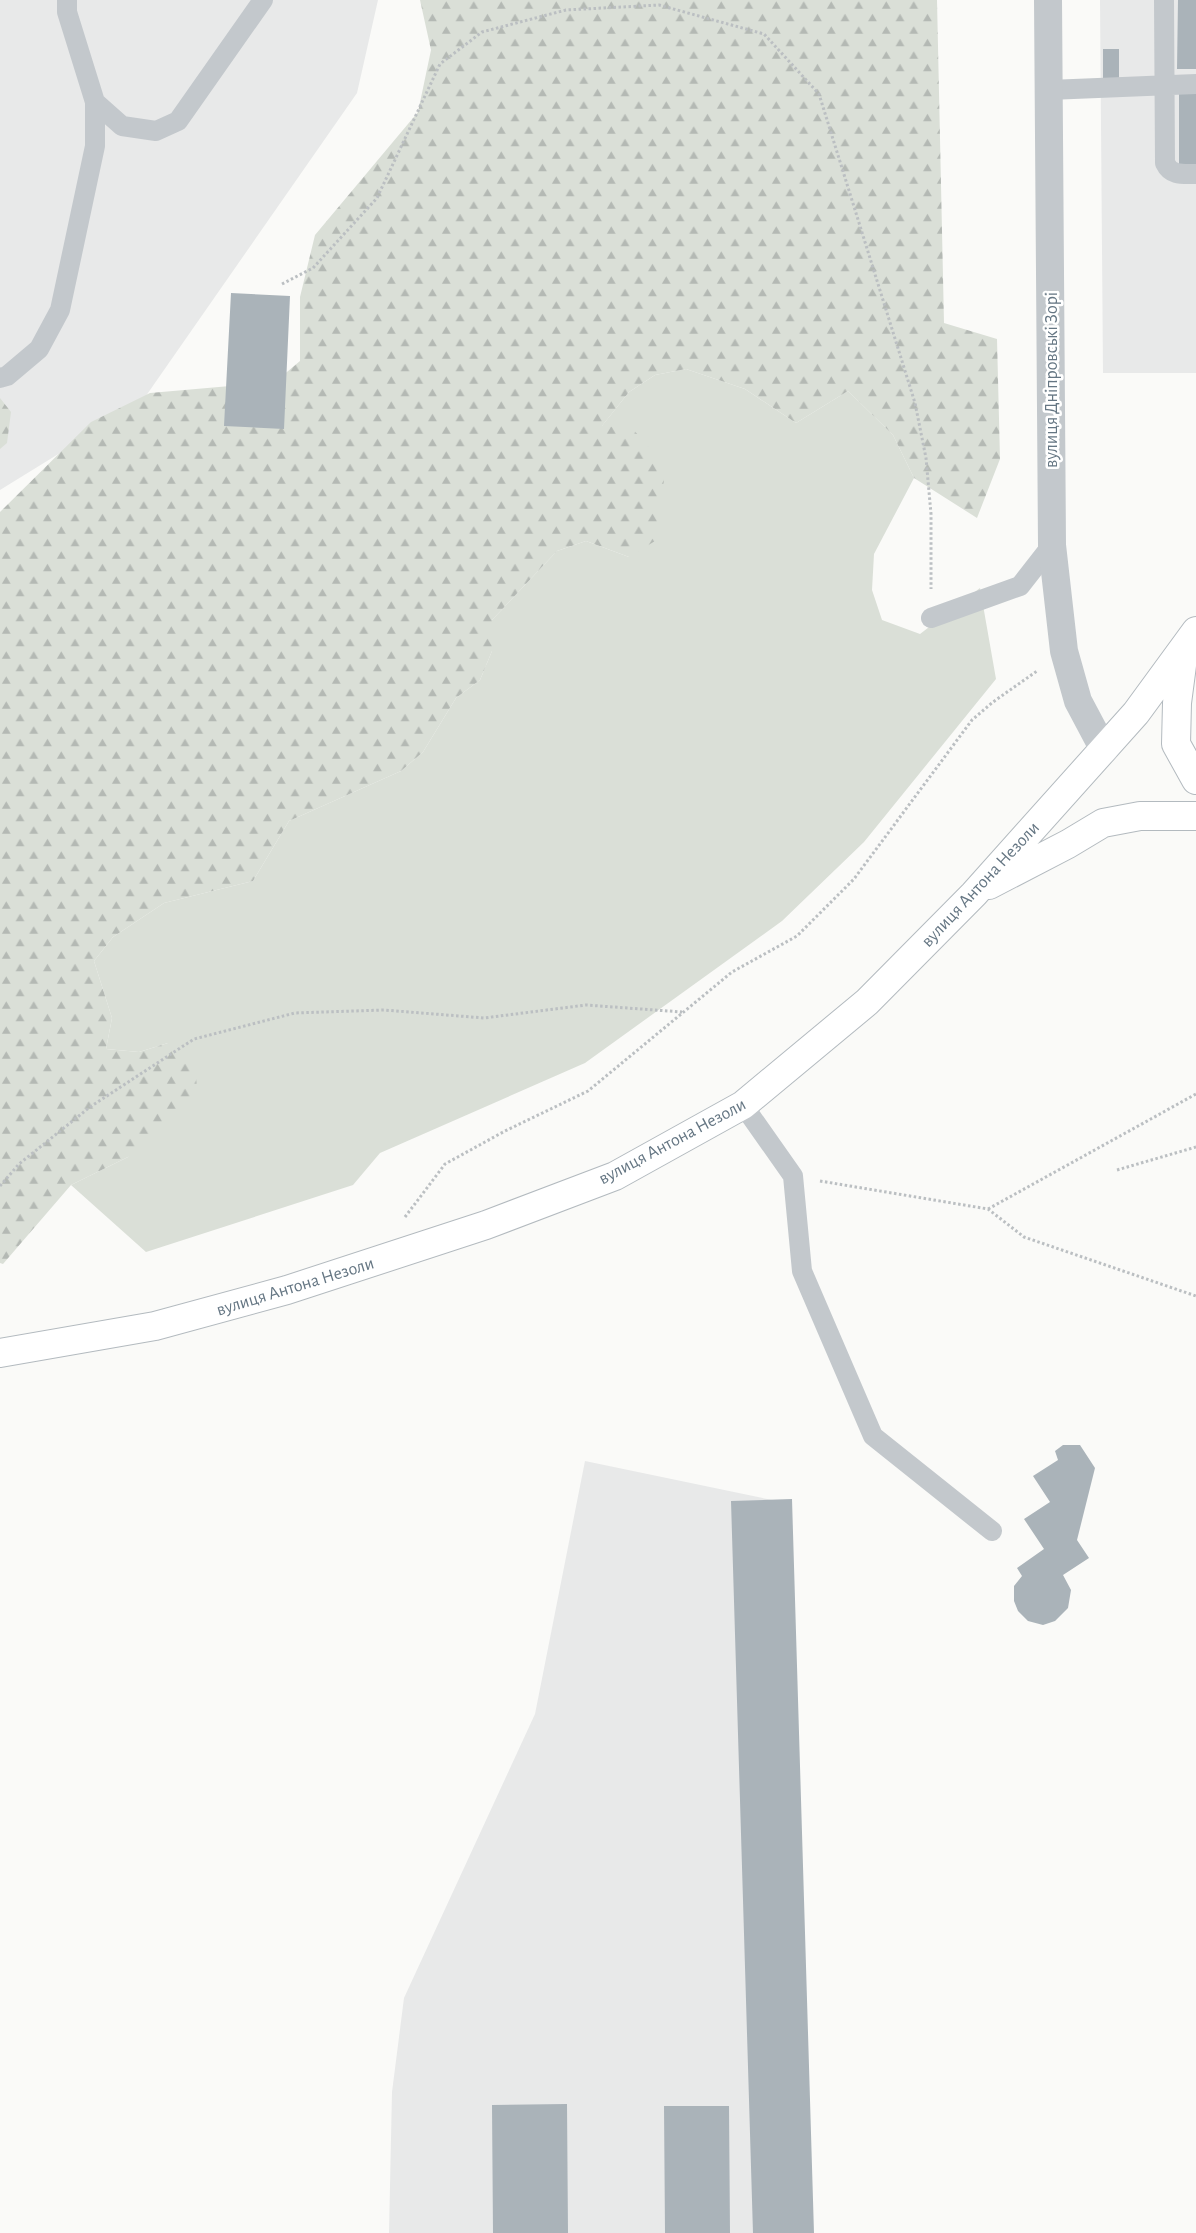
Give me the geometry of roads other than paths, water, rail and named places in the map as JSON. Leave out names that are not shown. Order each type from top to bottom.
[{"type":"main road","name":"вулиця Антона Незоли","points":[[0,1352],[155,1326],[287,1290],[468,1231],[615,1176],[743,1105],[867,1002],[974,894],[1136,713],[1190,639]]},
{"type":"main road","points":[[1190,639],[1177,703],[1176,744],[1196,780]]},
{"type":"main road","points":[[974,894],[1068,844],[1102,823],[1140,816],[1196,816]]},
{"type":"street","name":"вулиця Дніпровські Зорі","points":[[1048,0],[1052,545],[1064,651],[1078,701],[1104,750]]},
{"type":"lane","points":[[0,378],[7,376],[40,349],[60,310],[95,146],[95,102],[67,12],[67,0]]},
{"type":"lane","points":[[95,102],[122,126],[156,131],[178,121],[263,0]]},
{"type":"lane","points":[[1164,0],[1165,163],[1168,169],[1174,173],[1196,174]]},
{"type":"lane","points":[[1049,90],[1196,84]]},
{"type":"lane","points":[[931,618],[1020,586],[1052,545]]},
{"type":"lane","points":[[743,1105],[792,1176],[802,1270],[873,1436],[992,1531]]}]
